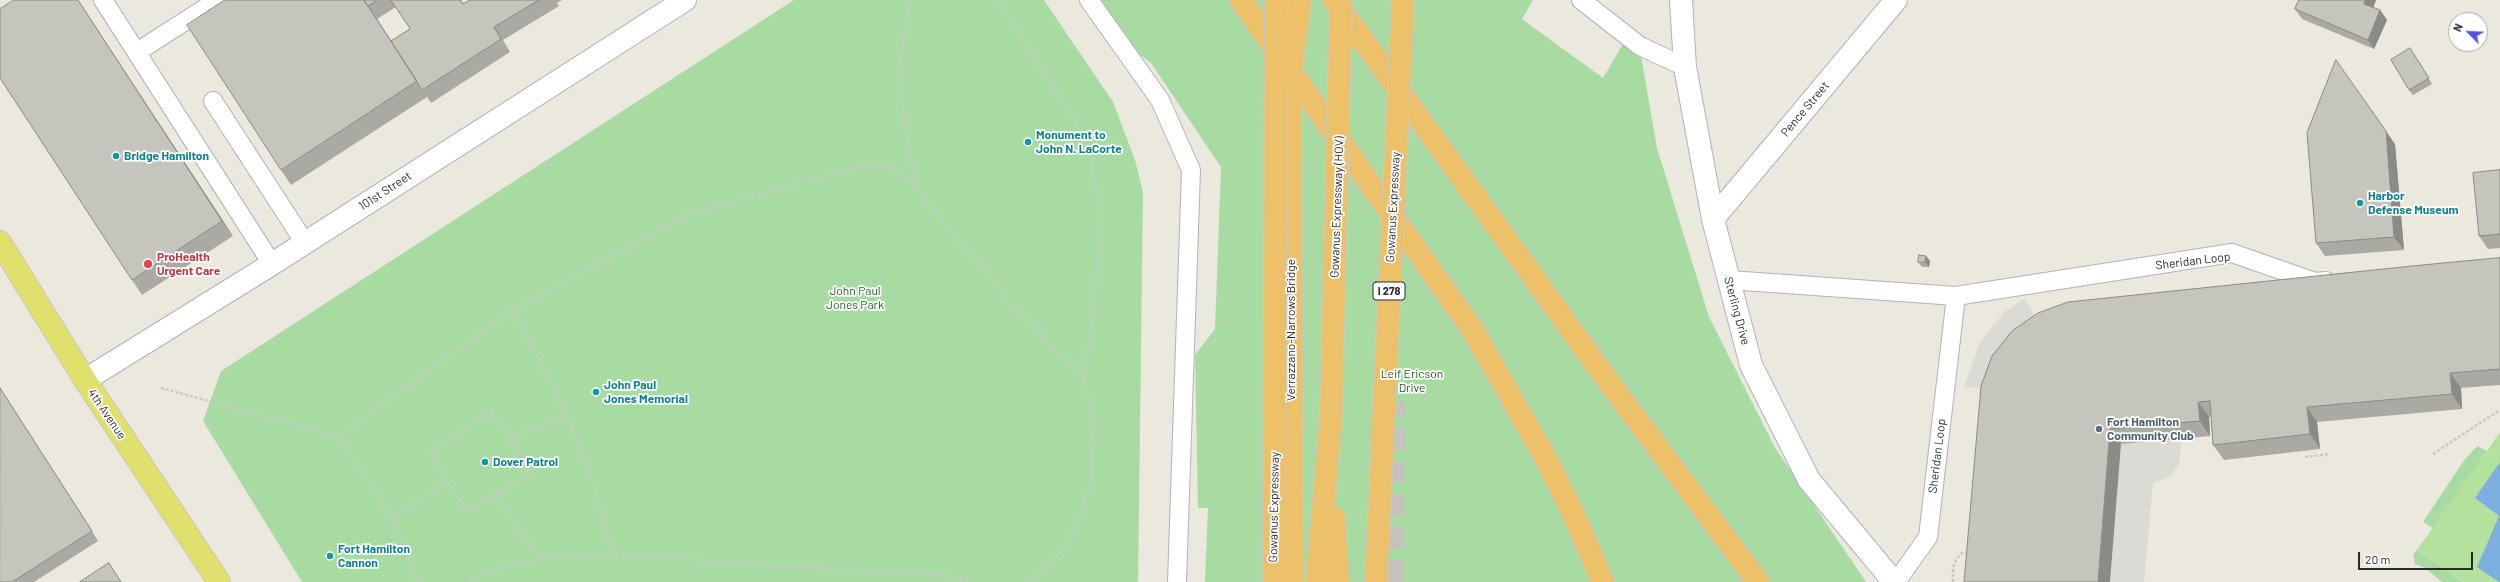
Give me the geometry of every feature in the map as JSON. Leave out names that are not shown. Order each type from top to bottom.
[{"type":"highway","points":[[1241,0],[1472,329],[1544,455],[1572,509],[1603,582]]},
{"type":"highway","name":"Gowanus Expressway","points":[[1274,582],[1276,0]]},
{"type":"highway","points":[[1285,0],[1290,78]]},
{"type":"highway","points":[[1290,78],[1300,0]]},
{"type":"highway","points":[[1334,0],[1608,381],[1758,582]]},
{"type":"highway","name":"Gowanus Expressway (HOV)","points":[[1331,415],[1342,0]]},
{"type":"highway","name":"Gowanus Expressway","points":[[1376,582],[1403,0]]},
{"type":"highway","name":"Verrazzano-Narrows Bridge","points":[[1290,78],[1292,582]]},
{"type":"highway","points":[[1317,582],[1331,415]]},
{"type":"highway","points":[[1326,582],[1331,415]]},
{"type":"highway","points":[[1331,415],[1338,582]]},
{"type":"main road","name":"4th Avenue","points":[[0,242],[85,380],[219,582]]},
{"type":"street","name":"Sterling Drive","points":[[1681,0],[1685,67],[1713,219],[1751,365],[1809,480],[1895,582]]},
{"type":"street","name":"Pence Street","points":[[1713,219],[1896,0]]},
{"type":"street","name":"101st Street","points":[[85,380],[305,243],[680,1]]},
{"type":"lane","points":[[103,0],[272,264]]},
{"type":"lane","points":[[137,52],[218,0]]},
{"type":"lane","points":[[1089,0],[1160,100],[1192,170],[1177,582]]},
{"type":"lane","points":[[1581,0],[1640,46],[1685,67]]},
{"type":"lane","points":[[213,101],[305,243]]},
{"type":"lane","name":"Sheridan Loop","points":[[1728,280],[1956,296],[2232,253],[2315,282],[2347,279]]},
{"type":"lane","name":"Sheridan Loop","points":[[1895,582],[1928,537],[1956,296]]},
{"type":"path","points":[[908,0],[901,58],[904,125],[917,188]]},
{"type":"path","points":[[997,0],[1073,118],[1092,163],[1097,206],[1093,316],[1084,375],[1094,425],[1090,485],[1073,533],[1050,565],[1028,582]]},
{"type":"path","points":[[338,436],[513,310],[689,214],[856,168],[893,167],[917,188],[966,250],[1038,331],[1084,375]]},
{"type":"path","points":[[513,310],[567,415],[594,487],[612,555]]},
{"type":"path","points":[[161,388],[338,436],[392,518],[418,582]]},
{"type":"path","points":[[492,410],[531,473],[466,512],[446,483],[429,453],[492,410]]},
{"type":"path","points":[[2433,454],[2500,410]]},
{"type":"path","points":[[510,438],[567,415]]},
{"type":"path","points":[[2305,457],[2330,454]]},
{"type":"path","points":[[392,518],[446,483]]},
{"type":"path","points":[[496,494],[540,558]]},
{"type":"path","points":[[1953,582],[1953,566],[1956,558],[1962,553],[1972,554]]},
{"type":"path","points":[[465,582],[477,576],[540,558],[612,555],[952,576],[971,582]]},
{"type":"green space","name":"John Paul Jones Park","points":[[794,0],[1044,0],[1113,102],[1135,160],[1143,192],[1138,582],[302,582],[203,421],[221,371]]},
{"type":"green space","name":"Leif Ericson Drive","points":[[1101,0],[1533,0],[1522,19],[1603,78],[1623,44],[1641,56],[1657,148],[1709,317],[1774,446],[1866,582],[1205,582],[1208,508],[1198,508],[1195,355],[1215,329],[1221,167],[1151,63],[1138,53]]},
{"type":"green space","points":[[2500,432],[2500,582],[2463,582],[2417,550]]},
{"type":"green space","points":[[2477,446],[2487,451],[2433,528],[2423,522],[2463,462]]},
{"type":"green space","points":[[2417,550],[2463,582],[2442,582],[2425,568],[2415,564],[2413,555]]},
{"type":"shaded area","points":[[2024,299],[2044,330],[1995,388],[1964,387],[1979,344],[2004,312]]},
{"type":"shaded area","points":[[2182,438],[2179,465],[2169,477],[2153,483],[2144,582],[2110,582],[2121,444]]},
{"type":"water","points":[[2500,462],[2499,582],[2477,567],[2499,516],[2475,498]]},
{"type":"building","name":"Bridge Hamilton","points":[[14,0],[78,0],[222,221],[132,280],[0,78],[0,9]]},
{"type":"building","points":[[225,0],[364,0],[417,81],[281,170],[187,25]]},
{"type":"building","points":[[364,0],[377,0],[368,6]]},
{"type":"building","points":[[391,0],[460,0],[463,4],[470,0],[539,0],[494,27],[501,39],[422,90],[391,41],[410,29]]},
{"type":"building","points":[[2299,0],[2365,0],[2364,4],[2380,10],[2368,40],[2295,9]]},
{"type":"building","points":[[2410,48],[2429,78],[2409,90],[2391,60]]},
{"type":"building","name":"Harbor Defense Museum","points":[[2336,60],[2386,131],[2394,237],[2316,243],[2307,133]]},
{"type":"building","points":[[2500,170],[2500,234],[2479,236],[2473,173]]},
{"type":"building","points":[[1919,255],[1926,256],[1925,262],[1918,262]]},
{"type":"building","name":"Fort Hamilton Community Club","points":[[2500,258],[2500,369],[2450,373],[2452,394],[2307,407],[2310,434],[2213,445],[2210,401],[2198,402],[2200,421],[2110,429],[2098,582],[1964,582],[1981,386],[1992,356],[2012,331],[2038,313],[2068,302]]},
{"type":"building","points":[[0,388],[92,531],[12,582],[0,582]]},
{"type":"building","points":[[109,563],[121,582],[80,582]]},
{"type":"tunnel","points":[[1393,582],[1394,401]]},
{"type":"place","name":"Monument to John N. LaCorte","points":[[1028,142]]},
{"type":"place","name":"Bridge Hamilton","points":[[116,156]]},
{"type":"place","name":"Harbor Defense Museum","points":[[2360,203]]},
{"type":"place","name":"ProHealth Urgent Care","points":[[148,264]]},
{"type":"place","name":"John Paul Jones Memorial","points":[[596,392]]},
{"type":"place","name":"Fort Hamilton Community Club","points":[[2099,429]]},
{"type":"place","name":"Dover Patrol","points":[[485,462]]},
{"type":"place","name":"Fort Hamilton Cannon","points":[[330,556]]}]
